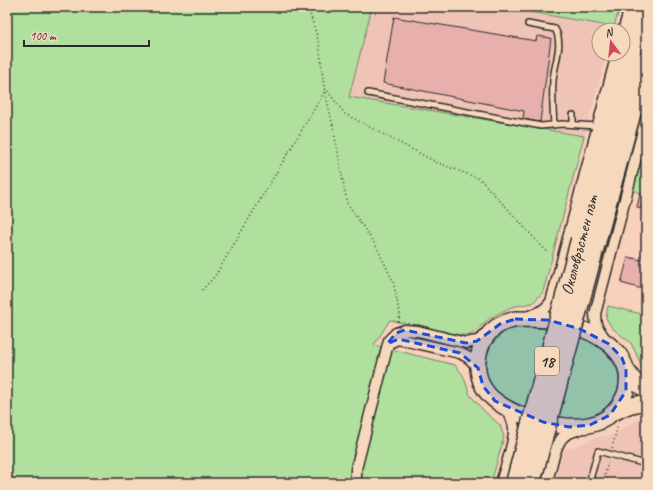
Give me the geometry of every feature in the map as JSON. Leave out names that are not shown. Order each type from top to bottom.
[{"type":"highway","name":"Околовръстен път","points":[[531,483],[643,7]]},
{"type":"highway","name":"Околовръстен път","points":[[514,483],[646,60]]},
{"type":"main road","points":[[610,415],[623,400],[628,381],[622,358],[609,344],[580,329],[559,323],[533,319],[515,319],[500,324],[489,333],[481,346],[478,357],[479,377],[488,394],[495,401],[506,408],[536,420],[569,427],[590,425],[601,421],[629,406],[637,403],[646,403]]},
{"type":"main road","points":[[626,369],[637,384],[646,390]]},
{"type":"street","points":[[626,22],[630,7]]},
{"type":"street","name":"Околовръстен път","points":[[515,319],[535,315],[545,310],[551,302],[615,62]]},
{"type":"street","name":"Околовръстен път","points":[[609,344],[596,326],[595,314],[646,119]]},
{"type":"street","points":[[356,483],[356,469],[389,340],[396,333],[405,330],[418,330],[466,343],[477,341],[489,333]]},
{"type":"street","points":[[387,344],[398,339],[460,353],[469,358],[478,368]]},
{"type":"street","points":[[501,483],[513,438],[514,428],[512,417],[506,408]]},
{"type":"street","points":[[547,483],[557,447],[561,439],[590,425]]},
{"type":"lane","points":[[528,24],[555,29],[559,36],[559,46],[553,81],[554,125]]},
{"type":"lane","points":[[368,93],[541,126],[598,126]]},
{"type":"lane","points":[[573,115],[573,125]]},
{"type":"lane","points":[[589,483],[598,451],[646,464]]},
{"type":"path","points":[[308,7],[319,43],[324,87],[333,126],[347,203],[376,246],[393,281],[400,315],[396,333]]},
{"type":"path","points":[[324,87],[345,114],[436,162],[480,179],[548,253]]},
{"type":"path","points":[[202,290],[215,276],[325,91]]},
{"type":"highlighted area","points":[[515,319],[548,320],[580,329],[609,344],[622,358],[626,369],[626,391],[610,415],[590,425],[569,427],[543,422],[495,401],[483,386],[478,368],[460,353],[398,339],[387,344],[396,333],[405,330],[466,343],[477,341],[500,324]]},
{"type":"shaded area","points":[[372,7],[503,7],[591,23],[591,62],[605,62],[584,136],[349,97]]},
{"type":"shaded area","points":[[646,415],[646,483],[555,483],[563,451],[595,438],[614,435]]},
{"type":"green space","points":[[7,7],[372,7],[349,97],[584,136],[543,292],[533,303],[511,307],[490,318],[471,335],[459,335],[390,320],[374,345],[455,365],[463,375],[470,395],[485,412],[500,425],[504,437],[491,483],[7,483]]},
{"type":"green space","points":[[503,7],[620,7],[616,22],[591,23]]},
{"type":"green space","points":[[646,144],[646,195],[633,190]]},
{"type":"green space","points":[[608,306],[646,315],[646,377],[631,343],[612,328],[606,318]]},
{"type":"green space","points":[[526,327],[545,329],[588,340],[604,351],[618,371],[620,387],[609,408],[597,415],[578,420],[543,413],[518,404],[497,393],[484,372],[484,359],[488,348],[506,330]]},
{"type":"building","points":[[394,17],[536,41],[537,36],[551,38],[540,122],[523,119],[524,111],[383,83]]},
{"type":"building","points":[[640,194],[646,199],[646,210],[637,207]]},
{"type":"building","points":[[628,257],[646,261],[646,290],[621,283]]}]
